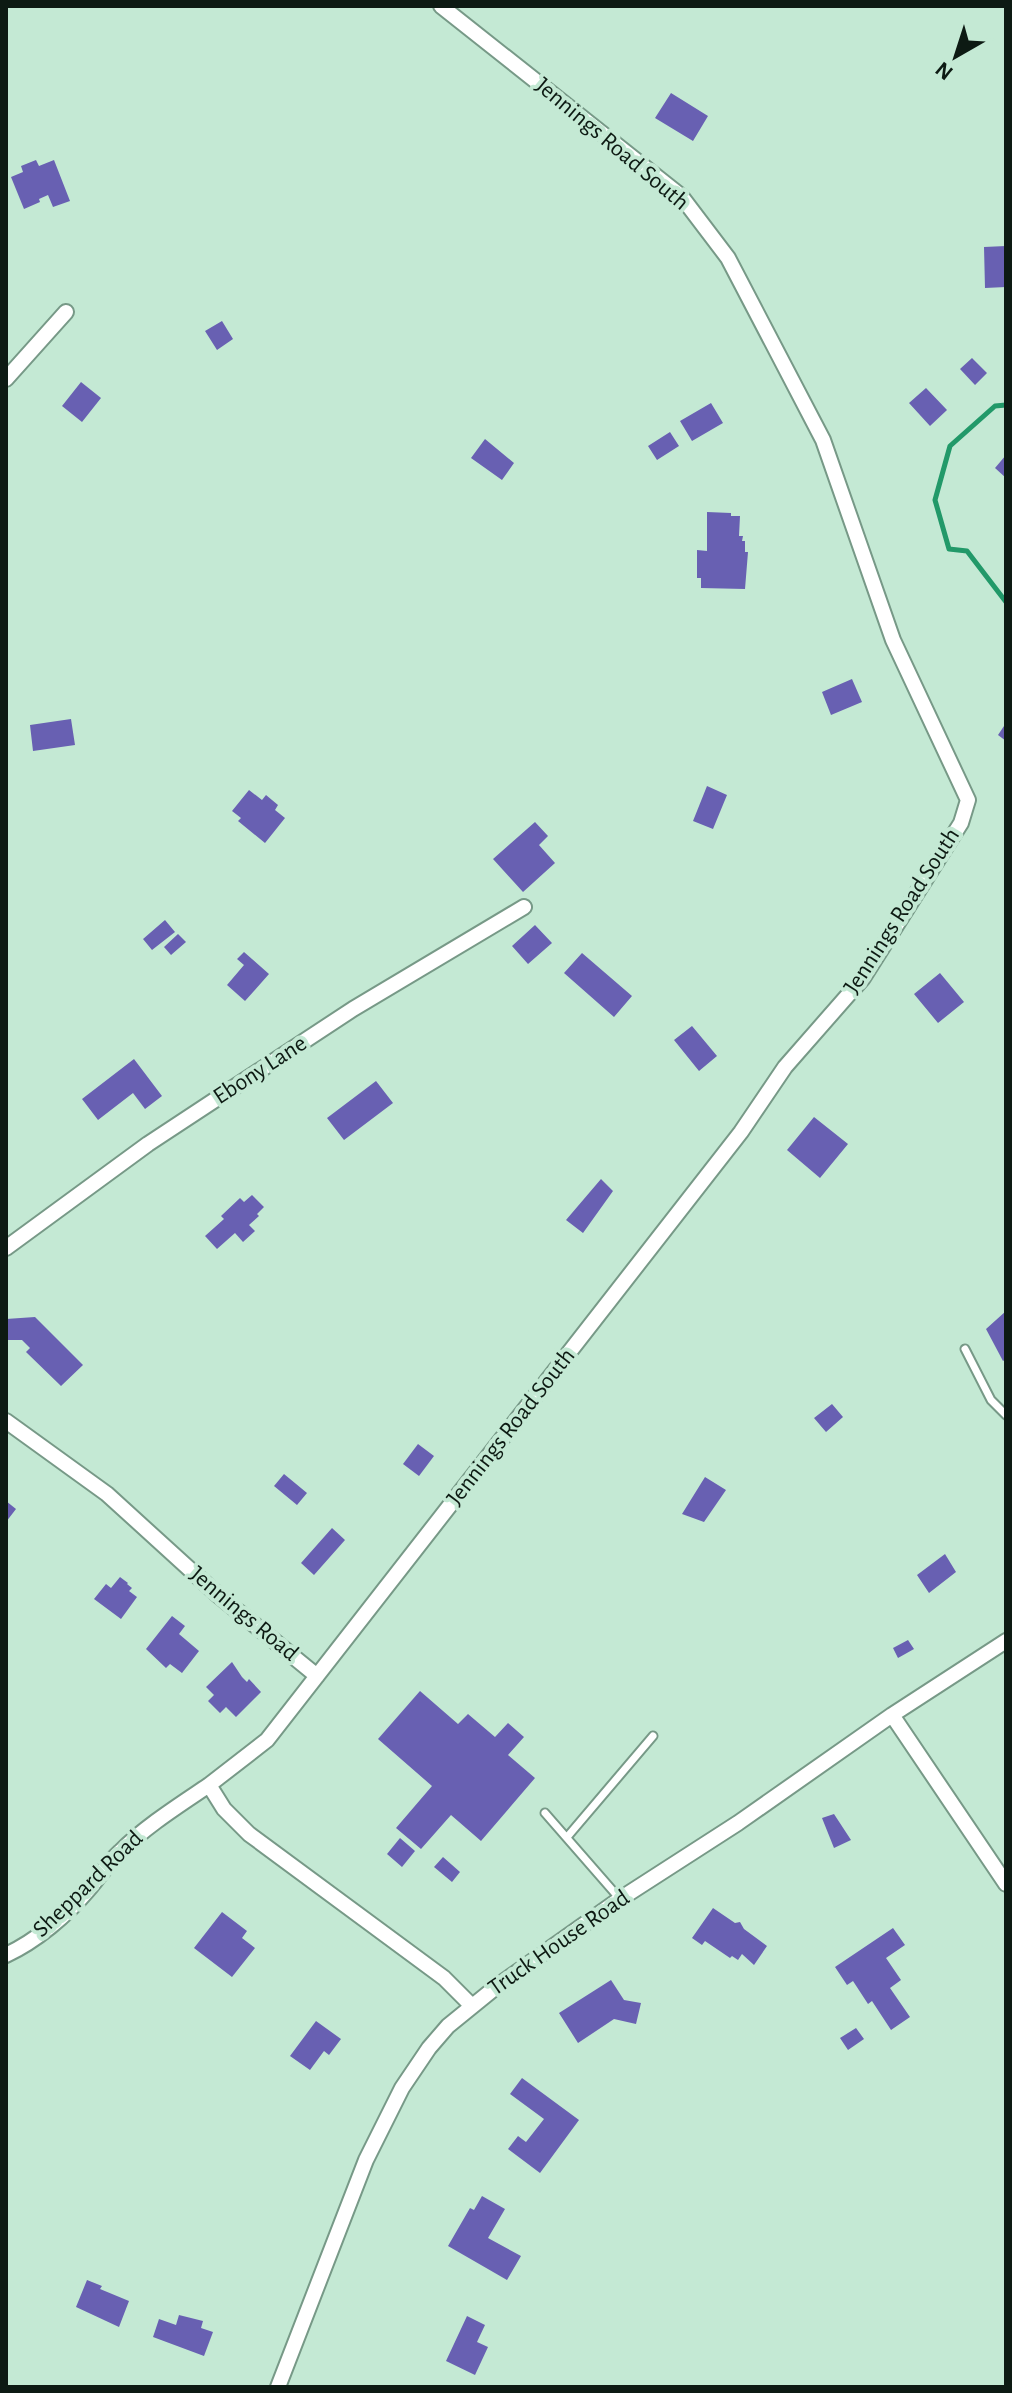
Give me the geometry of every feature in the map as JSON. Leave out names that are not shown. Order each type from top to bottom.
[{"type":"street","name":"Jennings Road South","points":[[317,1676],[741,1132],[785,1067],[863,978],[961,823],[968,800],[893,640],[823,440],[728,258],[681,196],[441,6]]},
{"type":"street","points":[[6,379],[66,312]]},
{"type":"street","name":"Ebony Lane","points":[[6,1248],[148,1144],[353,1009],[524,907]]},
{"type":"street","name":"Jennings Road","points":[[6,1421],[107,1494],[218,1595],[317,1676],[267,1740],[209,1785]]},
{"type":"street","name":"Truck House Road","points":[[278,2387],[366,2160],[402,2088],[448,2026],[620,1899],[1006,1641]]},
{"type":"street","points":[[892,1715],[1006,1884]]},
{"type":"street","points":[[209,1785],[224,1809],[249,1834],[444,1978],[472,2006]]},
{"type":"street","name":"Sheppard Road","points":[[6,1955],[29,1942],[63,1915],[86,1893],[117,1853],[209,1785]]},
{"type":"lane","points":[[965,1349],[991,1400],[1006,1415]]},
{"type":"lane","points":[[568,1836],[653,1736]]},
{"type":"lane","points":[[545,1813],[620,1899]]},
{"type":"building","points":[[671,93],[708,116],[693,141],[655,118]]},
{"type":"building","points":[[36,160],[39,166],[54,160],[70,201],[53,207],[48,195],[24,209],[11,177],[23,172],[21,166]]},
{"type":"building","points":[[1006,246],[1006,287],[985,288],[984,247]]},
{"type":"building","points":[[222,321],[233,339],[217,350],[205,331]]},
{"type":"building","points":[[972,358],[987,373],[975,385],[960,369]]},
{"type":"building","points":[[81,382],[101,398],[82,422],[62,406]]},
{"type":"building","points":[[926,388],[947,410],[930,426],[909,403]]},
{"type":"building","points":[[711,403],[723,423],[692,441],[680,421]]},
{"type":"building","points":[[670,432],[679,446],[657,460],[648,446]]},
{"type":"building","points":[[485,439],[514,463],[502,480],[471,458]]},
{"type":"building","points":[[1006,455],[1006,478],[995,468]]},
{"type":"building","points":[[707,512],[740,516],[739,536],[743,536],[745,552],[748,552],[745,589],[701,588],[701,578],[697,578],[697,550],[707,551]]},
{"type":"building","points":[[852,679],[862,702],[831,715],[822,692]]},
{"type":"building","points":[[71,719],[75,745],[33,751],[30,725]]},
{"type":"building","points":[[1006,723],[1006,741],[998,735]]},
{"type":"building","points":[[707,786],[727,795],[713,829],[693,821]]},
{"type":"building","points":[[249,790],[262,800],[266,795],[278,805],[275,810],[285,818],[265,843],[238,821],[241,818],[232,811]]},
{"type":"building","points":[[535,822],[548,836],[539,845],[555,863],[523,892],[493,859]]},
{"type":"building","points":[[165,920],[175,932],[152,950],[143,939]]},
{"type":"building","points":[[535,925],[552,943],[528,964],[512,946]]},
{"type":"building","points":[[178,934],[186,942],[171,955],[164,947]]},
{"type":"building","points":[[244,952],[269,974],[245,1001],[227,985],[244,965],[237,959]]},
{"type":"building","points":[[582,953],[632,996],[614,1017],[564,973]]},
{"type":"building","points":[[940,973],[964,1002],[938,1023],[914,994]]},
{"type":"building","points":[[692,1026],[717,1056],[699,1071],[674,1040]]},
{"type":"building","points":[[134,1059],[162,1096],[145,1109],[133,1093],[98,1120],[82,1099]]},
{"type":"building","points":[[376,1081],[393,1103],[344,1140],[327,1118]]},
{"type":"building","points":[[814,1117],[848,1144],[820,1178],[787,1150]]},
{"type":"building","points":[[601,1179],[613,1191],[583,1233],[566,1220]]},
{"type":"building","points":[[252,1195],[264,1207],[249,1225],[255,1231],[243,1242],[235,1233],[217,1249],[205,1236],[224,1219],[221,1216],[240,1198],[244,1202]]},
{"type":"building","points":[[1006,1311],[1006,1359],[1003,1361],[986,1329]]},
{"type":"building","points":[[35,1317],[83,1365],[61,1386],[26,1352],[30,1348],[22,1340],[6,1340],[6,1319]]},
{"type":"building","points":[[832,1404],[843,1417],[826,1432],[814,1418]]},
{"type":"building","points":[[418,1444],[434,1456],[419,1476],[403,1464]]},
{"type":"building","points":[[284,1474],[307,1493],[297,1505],[274,1486]]},
{"type":"building","points":[[705,1477],[726,1490],[704,1522],[682,1514]]},
{"type":"building","points":[[6,1501],[16,1509],[6,1522]]},
{"type":"building","points":[[332,1528],[345,1540],[314,1575],[301,1563]]},
{"type":"building","points":[[945,1554],[956,1572],[929,1593],[917,1575]]},
{"type":"building","points":[[120,1577],[137,1597],[121,1619],[94,1599],[106,1584],[111,1588]]},
{"type":"building","points":[[172,1616],[185,1626],[179,1634],[199,1651],[182,1673],[170,1664],[166,1668],[146,1649]]},
{"type":"building","points":[[908,1640],[914,1649],[898,1658],[893,1648]]},
{"type":"building","points":[[232,1662],[242,1677],[247,1682],[249,1679],[261,1692],[236,1717],[226,1707],[220,1713],[208,1701],[214,1695],[206,1687]]},
{"type":"building","points":[[420,1691],[458,1724],[468,1714],[495,1737],[508,1723],[524,1737],[508,1755],[535,1778],[481,1841],[451,1815],[421,1849],[396,1828],[432,1786],[378,1739]]},
{"type":"building","points":[[834,1814],[851,1840],[834,1848],[822,1818]]},
{"type":"building","points":[[400,1838],[415,1851],[402,1867],[387,1854]]},
{"type":"building","points":[[443,1857],[460,1872],[452,1882],[434,1867]]},
{"type":"building","points":[[713,1908],[735,1923],[740,1922],[744,1929],[767,1946],[754,1965],[742,1954],[738,1960],[732,1956],[730,1958],[705,1941],[702,1945],[692,1938]]},
{"type":"building","points":[[222,1912],[247,1931],[242,1938],[255,1948],[232,1977],[194,1948]]},
{"type":"building","points":[[893,1928],[905,1945],[886,1958],[901,1980],[890,1988],[910,2017],[891,2030],[872,2001],[868,2004],[853,1981],[847,1985],[835,1967]]},
{"type":"building","points":[[611,1980],[624,2000],[641,2003],[636,2024],[614,2019],[578,2043],[559,2013]]},
{"type":"building","points":[[316,2021],[341,2039],[329,2055],[324,2051],[310,2070],[290,2056]]},
{"type":"building","points":[[856,2028],[864,2039],[848,2050],[840,2038]]},
{"type":"building","points":[[522,2078],[579,2120],[540,2173],[508,2149],[518,2136],[526,2142],[544,2119],[510,2094]]},
{"type":"building","points":[[482,2196],[505,2209],[488,2238],[521,2256],[507,2280],[448,2246],[470,2208],[474,2210]]},
{"type":"building","points":[[87,2280],[129,2301],[119,2327],[76,2307]]},
{"type":"building","points":[[179,2315],[203,2321],[201,2328],[213,2332],[204,2356],[153,2337],[159,2319],[176,2325]]},
{"type":"building","points":[[467,2316],[485,2325],[477,2342],[488,2347],[475,2375],[446,2361]]},
{"type":"waterway","points":[[1006,405],[995,406],[950,446],[935,500],[949,549],[967,551],[1006,602]]}]
